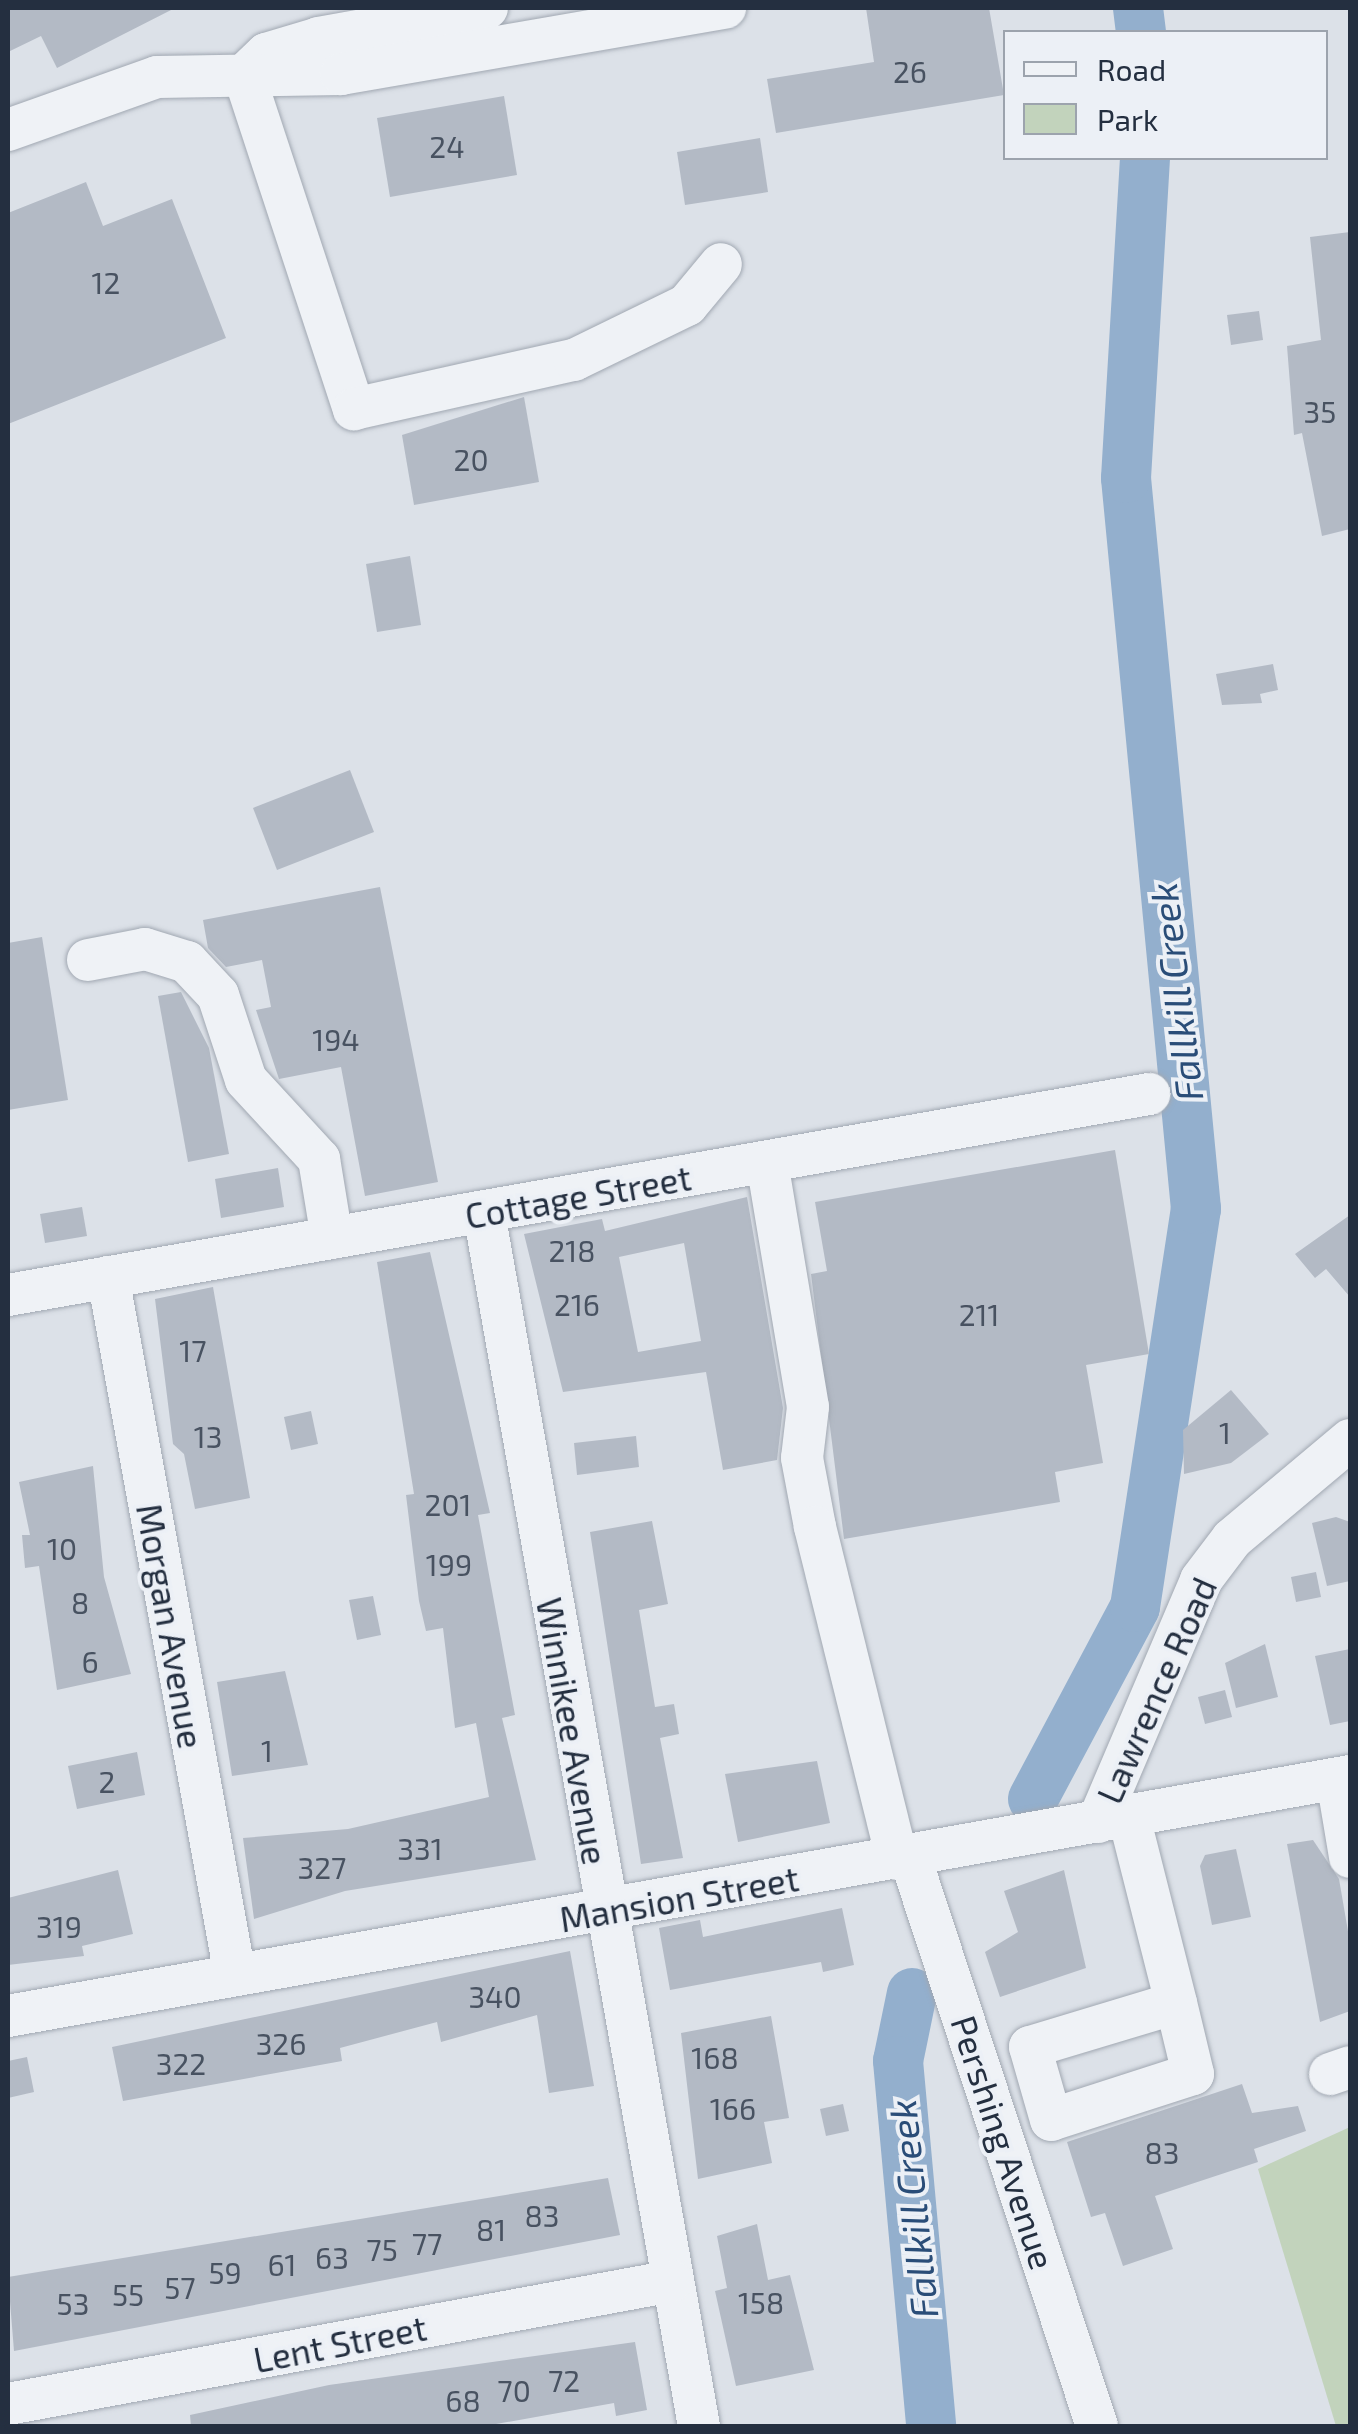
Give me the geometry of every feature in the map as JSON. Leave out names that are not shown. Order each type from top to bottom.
[{"type":"street","points":[[244,75],[266,54],[319,38],[487,8]]},
{"type":"street","points":[[8,130],[157,78],[341,74],[725,8]]},
{"type":"street","points":[[244,75],[354,409],[574,360],[686,305],[721,264]]},
{"type":"street","points":[[88,960],[144,948],[187,962],[218,995],[246,1080],[319,1159],[332,1238]]},
{"type":"street","name":"Cottage Street","points":[[8,1295],[1149,1094]]},
{"type":"street","name":"Pershing Avenue","points":[[767,1162],[808,1407],[802,1458],[815,1528],[904,1858],[1002,2136],[1097,2426]]},
{"type":"street","name":"Winnikee Avenue","points":[[484,1213],[604,1913],[699,2426]]},
{"type":"street","name":"Morgan Avenue","points":[[108,1277],[234,1975]]},
{"type":"street","name":"Lawrence Road","points":[[1114,1820],[1200,1580],[1232,1539],[1350,1440]]},
{"type":"street","points":[[1344,1778],[1350,1857]]},
{"type":"street","name":"Mansion Street","points":[[8,2016],[604,1913],[1344,1778]]},
{"type":"street","points":[[1002,2136],[1193,2074],[1176,2003],[1114,1820]]},
{"type":"street","points":[[1051,2120],[1030,2047],[1176,2003]]},
{"type":"street","name":"Lent Street","points":[[8,2404],[672,2281]]},
{"type":"green space","points":[[1350,2127],[1350,2426],[1336,2426],[1258,2169]]},
{"type":"building","points":[[8,8],[175,8],[57,68],[41,36],[8,52]]},
{"type":"building","points":[[866,8],[989,8],[1003,95],[776,133],[767,79],[874,62]]},
{"type":"building","points":[[504,96],[517,175],[390,197],[377,118]]},
{"type":"building","points":[[760,138],[768,192],[685,205],[677,152]]},
{"type":"building","points":[[86,182],[103,226],[172,199],[226,338],[8,424],[8,213]]},
{"type":"building","points":[[1350,232],[1350,529],[1322,536],[1302,433],[1294,435],[1287,346],[1321,340],[1310,237]]},
{"type":"building","points":[[1259,311],[1263,340],[1231,345],[1227,315]]},
{"type":"building","points":[[524,397],[539,482],[414,505],[402,435]]},
{"type":"building","points":[[410,556],[421,625],[377,632],[366,564]]},
{"type":"building","points":[[1273,664],[1278,690],[1260,694],[1262,703],[1222,705],[1216,674]]},
{"type":"building","points":[[350,770],[374,832],[277,870],[253,808]]},
{"type":"building","points":[[380,887],[438,1182],[365,1196],[341,1067],[279,1079],[256,1010],[271,1007],[262,960],[226,967],[208,948],[203,920]]},
{"type":"building","points":[[42,937],[68,1100],[8,1110],[8,943]]},
{"type":"building","points":[[181,992],[209,1048],[229,1154],[188,1162],[158,996]]},
{"type":"building","points":[[1115,1150],[1149,1354],[1086,1365],[1103,1463],[1055,1472],[1060,1502],[844,1539],[811,1274],[827,1271],[815,1202]]},
{"type":"building","points":[[278,1168],[284,1207],[221,1218],[215,1179]]},
{"type":"building","points":[[747,1197],[783,1408],[777,1460],[723,1470],[706,1372],[563,1392],[524,1234],[602,1219],[605,1231]],"holes":[[[684,1243],[701,1341],[638,1352],[619,1257]]]},
{"type":"building","points":[[82,1207],[87,1236],[45,1243],[40,1214]]},
{"type":"building","points":[[1350,1215],[1350,1297],[1326,1269],[1315,1278],[1295,1254]]},
{"type":"building","points":[[430,1252],[490,1513],[478,1515],[515,1715],[502,1718],[536,1860],[345,1891],[254,1919],[243,1838],[348,1829],[489,1797],[476,1723],[455,1728],[443,1628],[426,1631],[419,1601],[406,1495],[414,1494],[377,1262]]},
{"type":"building","points":[[213,1287],[250,1498],[195,1509],[184,1454],[173,1444],[155,1299]]},
{"type":"building","points":[[1231,1390],[1269,1434],[1231,1463],[1184,1474],[1183,1430]]},
{"type":"building","points":[[311,1411],[318,1444],[291,1450],[284,1417]]},
{"type":"building","points":[[636,1436],[639,1467],[577,1475],[574,1443]]},
{"type":"building","points":[[93,1466],[104,1577],[131,1674],[57,1690],[39,1566],[25,1568],[22,1535],[30,1535],[19,1482]]},
{"type":"building","points":[[1336,1517],[1350,1522],[1350,1581],[1327,1586],[1312,1523]]},
{"type":"building","points":[[652,1521],[668,1604],[639,1610],[655,1707],[674,1704],[679,1734],[660,1738],[683,1858],[641,1864],[590,1532]]},
{"type":"building","points":[[1316,1572],[1321,1597],[1296,1602],[1291,1577]]},
{"type":"building","points":[[373,1596],[381,1635],[357,1640],[349,1600]]},
{"type":"building","points":[[1265,1644],[1278,1697],[1236,1708],[1225,1663]]},
{"type":"building","points":[[1350,1649],[1350,1721],[1330,1725],[1315,1656]]},
{"type":"building","points":[[285,1671],[308,1765],[232,1776],[217,1682]]},
{"type":"building","points":[[1225,1690],[1232,1717],[1205,1724],[1198,1697]]},
{"type":"building","points":[[137,1752],[145,1795],[77,1809],[68,1766]]},
{"type":"building","points":[[817,1761],[830,1823],[738,1842],[725,1774]]},
{"type":"building","points":[[1313,1840],[1339,1879],[1350,1943],[1350,2011],[1320,2022],[1287,1844]]},
{"type":"building","points":[[1236,1849],[1251,1917],[1212,1925],[1200,1866],[1205,1855]]},
{"type":"building","points":[[118,1870],[133,1934],[82,1946],[84,1956],[8,1965],[8,1898]]},
{"type":"building","points":[[1064,1870],[1086,1968],[1000,1997],[985,1952],[1018,1932],[1004,1891]]},
{"type":"building","points":[[842,1908],[854,1965],[823,1972],[821,1962],[670,1990],[659,1928],[700,1920],[703,1937]]},
{"type":"building","points":[[570,1951],[594,2086],[549,2093],[537,2015],[441,2042],[437,2022],[340,2048],[342,2061],[123,2101],[112,2047]]},
{"type":"building","points":[[771,2016],[789,2118],[764,2122],[772,2163],[698,2179],[681,2033]]},
{"type":"building","points":[[27,2057],[34,2092],[8,2098],[8,2061]]},
{"type":"building","points":[[1242,2084],[1252,2113],[1298,2106],[1306,2131],[1254,2149],[1258,2162],[1155,2196],[1173,2249],[1123,2266],[1105,2213],[1091,2217],[1067,2142]]},
{"type":"building","points":[[843,2104],[849,2131],[826,2136],[820,2109]]},
{"type":"building","points":[[608,2178],[620,2235],[14,2351],[8,2277]]},
{"type":"building","points":[[757,2224],[768,2280],[790,2275],[814,2370],[736,2386],[715,2291],[727,2288],[717,2236]]},
{"type":"building","points":[[635,2342],[647,2410],[616,2416],[614,2403],[485,2426],[191,2426],[190,2415],[329,2385]]},
{"type":"waterway","name":"Fallkill Creek","points":[[1138,8],[1141,30]]},
{"type":"waterway","name":"Fallkill Creek","points":[[1033,1799],[1135,1607],[1196,1209],[1126,478],[1145,160]]},
{"type":"waterway","name":"Fallkill Creek","points":[[912,1993],[898,2061],[931,2426]]}]
